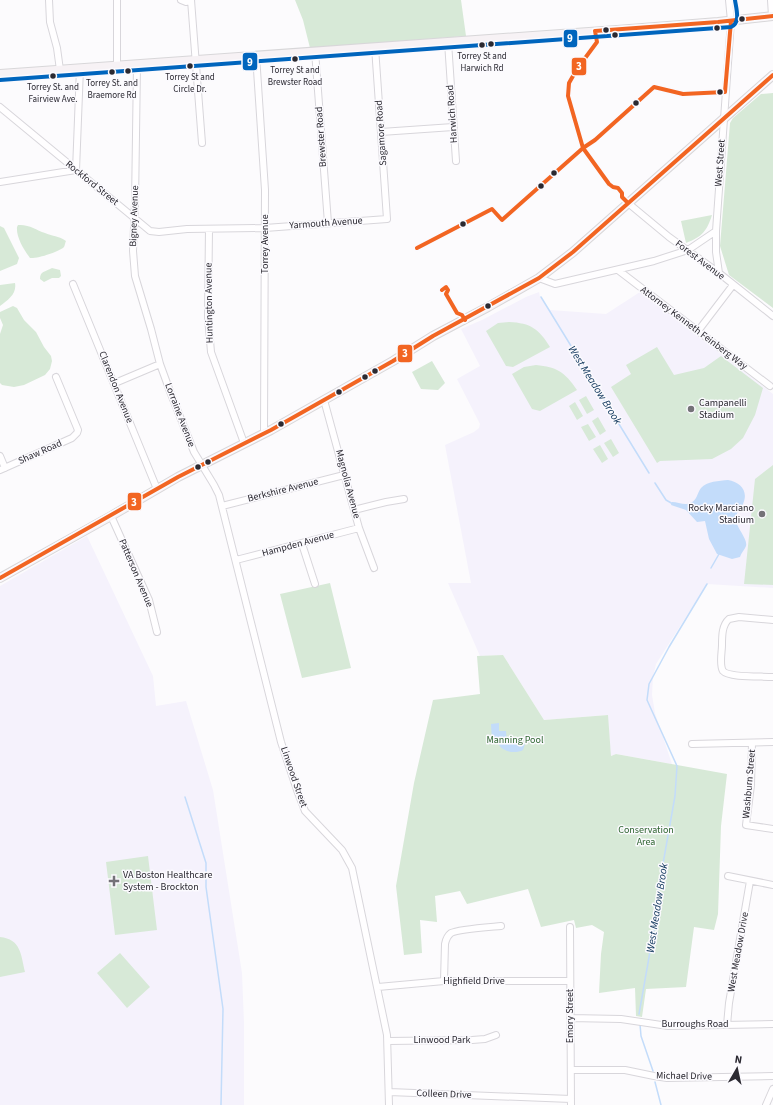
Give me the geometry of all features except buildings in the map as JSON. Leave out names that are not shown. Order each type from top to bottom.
[{"type":"main road","points":[[0,74],[617,30],[772,16]]},
{"type":"main road","points":[[0,578],[157,489],[203,464],[264,434],[434,336],[539,278],[573,252],[773,75]]},
{"type":"street","points":[[49,0],[50,22],[57,48],[60,70]]},
{"type":"street","points":[[117,0],[117,66]]},
{"type":"street","points":[[181,0],[186,2],[191,0],[202,143]]},
{"type":"street","name":"West Street","points":[[720,273],[716,247],[716,230],[731,20],[729,0]]},
{"type":"street","points":[[771,0],[772,16]]},
{"type":"street","name":"Harwich Road","points":[[448,42],[456,161]]},
{"type":"street","name":"Sagamore Road","points":[[375,47],[387,219]]},
{"type":"street","name":"Brewster Road","points":[[315,51],[328,223]]},
{"type":"street","name":"Torrey Avenue","points":[[256,55],[264,168],[264,434]]},
{"type":"street","name":"Bigney Avenue","points":[[137,65],[133,251],[134,276],[152,329],[160,364]]},
{"type":"street","points":[[0,182],[76,170],[80,68]]},
{"type":"street","name":"Rockford Street","points":[[0,107],[146,228],[154,232],[187,229],[265,228]]},
{"type":"street","points":[[381,132],[453,127]]},
{"type":"street","name":"Forest Avenue","points":[[628,203],[720,273],[773,316]]},
{"type":"street","name":"Yarmouth Avenue","points":[[265,228],[387,219]]},
{"type":"street","name":"Huntington Avenue","points":[[209,229],[208,317],[210,349],[244,443]]},
{"type":"street","points":[[539,278],[555,284],[654,261],[688,250],[716,230]]},
{"type":"street","name":"Attorney Kenneth Feinberg Way","points":[[618,270],[770,386]]},
{"type":"street","name":"Clarendon Avenue","points":[[73,284],[115,383],[157,489]]},
{"type":"street","points":[[698,331],[733,285]]},
{"type":"street","points":[[115,383],[160,364]]},
{"type":"street","name":"Lorraine Avenue","points":[[160,364],[194,452],[203,464]]},
{"type":"street","name":"Shaw Road","points":[[3,469],[72,438],[78,433],[56,378]]},
{"type":"street","name":"Magnolia Avenue","points":[[324,400],[359,528],[374,568]]},
{"type":"street","points":[[0,456],[3,469]]},
{"type":"street","name":"Linwood Street","points":[[203,464],[214,485],[222,506],[288,765],[305,811],[342,850],[350,864],[356,882],[388,1041],[389,1105]]},
{"type":"street","name":"Berkshire Avenue","points":[[222,506],[344,474]]},
{"type":"street","points":[[354,510],[404,499]]},
{"type":"street","name":"Patterson Avenue","points":[[111,516],[149,600],[157,632]]},
{"type":"street","name":"Hampden Avenue","points":[[236,560],[359,528]]},
{"type":"street","points":[[302,544],[315,584]]},
{"type":"street","points":[[773,620],[739,617],[728,620],[723,630],[721,658],[722,668],[728,673],[736,675],[773,677]]},
{"type":"street","points":[[692,744],[773,742]]},
{"type":"street","name":"Washburn Street","points":[[752,743],[751,785],[746,825],[773,829]]},
{"type":"street","points":[[728,876],[773,886]]},
{"type":"street","name":"West Meadow Drive","points":[[727,1024],[729,1003],[750,881]]},
{"type":"street","points":[[444,980],[445,944],[449,935],[460,931],[501,926]]},
{"type":"street","name":"Emory Street","points":[[570,927],[571,1102]]},
{"type":"street","name":"Highfield Drive","points":[[378,988],[444,980],[570,981]]},
{"type":"street","name":"Burroughs Road","points":[[570,1018],[621,1019],[668,1026],[773,1024]]},
{"type":"street","name":"Linwood Park","points":[[388,1041],[472,1040],[485,1039],[496,1035]]},
{"type":"street","name":"Michael Drive","points":[[571,1070],[624,1070],[660,1077],[773,1076]]},
{"type":"street","points":[[766,1105],[773,1089]]},
{"type":"street","name":"Colleen Drive","points":[[389,1092],[571,1102]]},
{"type":"shaded area","points":[[539,292],[540,297],[550,310],[606,314],[640,292],[773,394],[773,588],[707,584],[656,664],[653,677],[652,695],[655,713],[672,764],[616,754],[611,756],[607,715],[544,720],[503,655],[480,656],[448,583],[471,583],[445,445],[474,432],[479,428],[480,424],[457,379],[480,366],[461,329]]},
{"type":"shaded area","name":"VA Boston Healthcare System - Brockton","points":[[87,536],[153,676],[156,706],[186,701],[213,790],[242,973],[244,1023],[244,1105],[0,1105],[0,586]]},
{"type":"green space","points":[[295,0],[461,0],[466,36],[310,48],[303,20]]},
{"type":"green space","points":[[773,93],[773,308],[729,275],[720,246],[730,123],[733,118],[761,94]]},
{"type":"green space","points":[[712,215],[703,233],[686,243],[681,221]]},
{"type":"green space","points":[[18,225],[29,226],[60,238],[66,241],[64,247],[47,255],[30,258],[19,239],[17,231]]},
{"type":"green space","points":[[0,226],[4,228],[19,258],[17,264],[0,271]]},
{"type":"green space","points":[[52,268],[60,270],[61,276],[59,278],[52,278],[44,282],[40,279],[43,272]]},
{"type":"green space","points":[[15,283],[15,290],[13,294],[0,306],[0,285]]},
{"type":"green space","points":[[13,306],[17,308],[24,320],[36,332],[51,356],[52,361],[50,369],[45,375],[24,385],[14,387],[2,385],[0,383],[0,334],[3,325],[0,318],[0,312]]},
{"type":"green space","points":[[509,322],[523,324],[534,328],[550,347],[513,367],[506,366],[486,331],[498,323]]},
{"type":"green space","name":"Campanelli Stadium","points":[[657,347],[674,375],[704,368],[721,356],[763,388],[755,415],[743,438],[731,449],[712,459],[660,461],[657,463],[611,387],[631,374],[626,365]]},
{"type":"green space","points":[[432,361],[445,383],[438,390],[421,389],[412,372]]},
{"type":"green space","points":[[536,365],[550,367],[560,372],[577,390],[540,411],[532,409],[512,374],[524,367]]},
{"type":"green space","points":[[586,396],[594,410],[587,414],[579,400]]},
{"type":"green space","points":[[575,402],[583,416],[577,420],[569,406]]},
{"type":"green space","points":[[598,417],[606,431],[600,435],[592,421]]},
{"type":"green space","points":[[588,424],[596,437],[589,441],[581,427]]},
{"type":"green space","points":[[611,439],[619,453],[613,457],[604,443]]},
{"type":"green space","points":[[600,445],[608,459],[602,463],[593,449]]},
{"type":"green space","name":"Rocky Marciano Stadium","points":[[773,465],[773,585],[744,584],[755,479]]},
{"type":"green space","points":[[330,583],[351,668],[302,678],[280,594]]},
{"type":"green space","points":[[503,655],[544,720],[608,715],[611,756],[616,754],[727,774],[721,826],[718,914],[714,930],[694,927],[686,987],[646,989],[642,1017],[636,1016],[635,988],[599,993],[604,932],[592,925],[576,928],[574,920],[541,927],[528,889],[467,904],[460,891],[435,896],[437,922],[420,920],[422,953],[404,955],[396,886],[414,783],[433,700],[480,694],[477,656]]},
{"type":"green space","points":[[148,856],[157,930],[115,935],[106,862]]},
{"type":"green space","points":[[0,937],[7,938],[16,944],[21,954],[25,972],[0,977]]},
{"type":"green space","points":[[120,953],[150,987],[127,1008],[97,973]]},
{"type":"water","points":[[728,480],[740,485],[745,495],[745,499],[736,518],[746,546],[740,557],[732,559],[717,554],[709,539],[705,521],[697,522],[686,510],[671,505],[672,502],[688,504],[696,499],[701,488],[706,484]]},
{"type":"water","points":[[499,723],[499,731],[506,731],[507,744],[509,744],[508,741],[520,740],[525,744],[523,750],[510,752],[503,749],[499,745],[503,741],[492,741],[491,724]]},
{"type":"waterway","name":"West Meadow Brook","points":[[541,297],[649,473]]},
{"type":"waterway","name":"West Meadow Brook","points":[[655,483],[666,500],[673,504]]},
{"type":"waterway","name":"West Meadow Brook","points":[[711,568],[719,554]]},
{"type":"waterway","name":"West Meadow Brook","points":[[639,1014],[675,796],[677,766],[647,700],[649,684],[669,647],[707,584]]},
{"type":"waterway","points":[[185,797],[206,863],[206,887],[223,1009],[221,1105]]},
{"type":"waterway","name":"West Meadow Brook","points":[[640,1024],[641,1036],[653,1071]]},
{"type":"waterway","name":"West Meadow Brook","points":[[655,1082],[661,1105]]},
{"type":"transit line","name":"9","points":[[0,80],[731,27],[737,19],[735,0]]},
{"type":"transit line","name":"3","points":[[628,203],[622,197],[622,193],[618,188],[609,184],[583,148],[568,96],[569,83],[577,69],[597,42],[595,31],[718,22],[773,16]]},
{"type":"transit line","name":"3","points":[[417,248],[492,209],[502,220],[654,87],[683,94],[725,92],[731,21]]},
{"type":"transit line","name":"3","points":[[0,578],[178,477],[271,430],[393,361],[433,336],[539,278],[573,252],[773,75]]},
{"type":"transit line","name":"3","points":[[442,290],[446,287],[448,290],[446,294],[457,313],[462,315],[465,320]]},
{"type":"place","name":"Torrey St and Harwich Rd","points":[[482,45]]},
{"type":"place","name":"Torrey St and Brewster Road","points":[[295,59]]},
{"type":"place","name":"Torrey St and Circle Dr.","points":[[190,66]]},
{"type":"place","name":"Torrey St. and Braemore Rd","points":[[112,72]]},
{"type":"place","name":"Torrey St. and Fairview Ave.","points":[[53,76]]},
{"type":"place","name":"Campanelli Stadium","points":[[691,409]]},
{"type":"place","name":"Rocky Marciano Stadium","points":[[762,514]]},
{"type":"place","name":"VA Boston Healthcare System - Brockton","points":[[114,881]]},
{"type":"park label","name":"Manning Pool","points":[[515,740]]},
{"type":"park label","name":"Conservation Area","points":[[646,836]]}]
